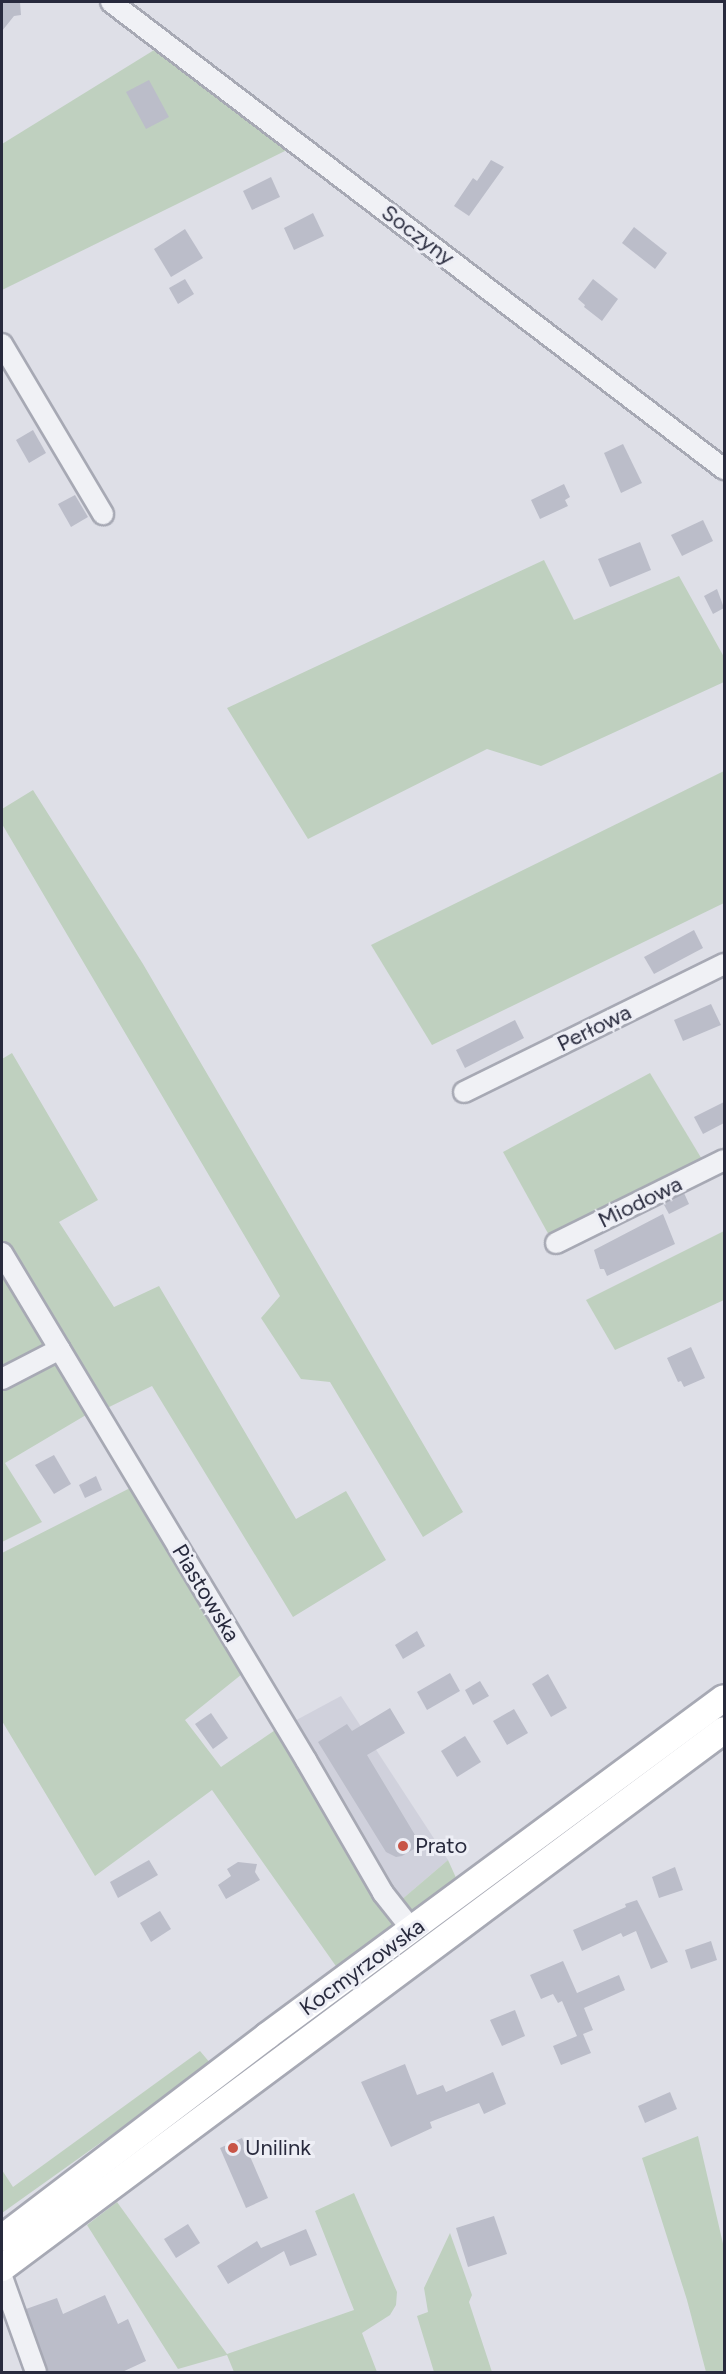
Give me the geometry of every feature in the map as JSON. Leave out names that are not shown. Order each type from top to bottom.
[{"type":"main road","name":"Kocmyrzowska","points":[[2,2238],[267,2036],[412,1931],[724,1698]]},
{"type":"main road","name":"Kocmyrzowska","points":[[2,2268],[724,1730]]},
{"type":"street","name":"Soczyny","points":[[111,2],[724,469]]},
{"type":"street","points":[[2,344],[103,514]]},
{"type":"street","name":"Perłowa","points":[[464,1092],[724,964]]},
{"type":"street","name":"Miodowa","points":[[556,1243],[724,1160]]},
{"type":"street","name":"Piastowska","points":[[2,1252],[383,1893],[412,1931]]},
{"type":"street","points":[[2,1379],[60,1349]]},
{"type":"street","points":[[2,2277],[36,2373]]},
{"type":"shaded area","points":[[341,1696],[448,1860],[400,1901],[289,1724]]},
{"type":"green space","points":[[159,47],[291,148],[2,290],[2,144]]},
{"type":"green space","points":[[544,560],[574,620],[679,576],[724,657],[724,682],[541,766],[487,749],[308,839],[227,708]]},
{"type":"green space","points":[[724,771],[724,903],[432,1045],[371,945]]},
{"type":"green space","points":[[33,790],[143,964],[463,1512],[423,1537],[330,1382],[301,1379],[261,1318],[280,1296],[2,824],[2,809]]},
{"type":"green space","points":[[12,1053],[98,1200],[59,1222],[114,1307],[159,1286],[296,1519],[346,1491],[386,1560],[293,1617],[152,1386],[101,1411],[2,1244],[2,1059]]},
{"type":"green space","points":[[650,1073],[703,1161],[550,1237],[503,1152]]},
{"type":"green space","points":[[724,1231],[724,1300],[615,1350],[586,1300]]},
{"type":"green space","points":[[2,1260],[55,1347],[2,1374]]},
{"type":"green space","points":[[59,1356],[91,1412],[5,1463],[42,1522],[2,1542],[2,1386]]},
{"type":"green space","points":[[136,1485],[247,1670],[185,1720],[221,1767],[281,1726],[398,1923],[338,1969],[212,1790],[95,1876],[2,1721],[2,1553]]},
{"type":"green space","points":[[448,1860],[457,1880],[413,1912],[408,1911],[400,1901]]},
{"type":"green space","points":[[200,2051],[211,2064],[2,2213],[2,2170],[13,2187]]},
{"type":"green space","points":[[698,2136],[724,2248],[724,2372],[706,2372],[687,2300],[642,2158]]},
{"type":"green space","points":[[354,2193],[397,2292],[396,2305],[390,2315],[362,2333],[377,2372],[234,2372],[227,2355],[178,2369],[87,2225],[117,2202],[227,2354],[354,2310],[315,2211]]},
{"type":"green space","points":[[450,2233],[472,2295],[469,2302],[492,2372],[434,2372],[417,2316],[428,2312],[424,2288]]},
{"type":"building","points":[[2,2],[20,2],[21,15],[14,16],[2,31]]},
{"type":"building","points":[[149,80],[169,117],[146,129],[126,92]]},
{"type":"building","points":[[491,160],[504,167],[469,216],[454,206],[473,178],[477,181]]},
{"type":"building","points":[[271,177],[280,197],[252,210],[243,191]]},
{"type":"building","points":[[313,213],[324,236],[294,250],[284,228]]},
{"type":"building","points":[[634,227],[667,253],[655,269],[622,243]]},
{"type":"building","points":[[185,229],[203,258],[171,277],[154,249]]},
{"type":"building","points":[[185,279],[194,294],[178,304],[169,288]]},
{"type":"building","points":[[593,279],[618,299],[602,321],[584,307],[585,305],[578,299]]},
{"type":"building","points":[[33,430],[46,453],[29,463],[16,440]]},
{"type":"building","points":[[623,444],[642,483],[621,493],[604,453]]},
{"type":"building","points":[[564,484],[570,497],[565,500],[568,506],[540,519],[531,500]]},
{"type":"building","points":[[75,495],[88,517],[71,527],[58,504]]},
{"type":"building","points":[[703,520],[713,541],[682,556],[671,535]]},
{"type":"building","points":[[640,542],[651,570],[610,587],[598,559]]},
{"type":"building","points":[[717,589],[724,608],[713,614],[704,596]]},
{"type":"building","points":[[694,930],[703,948],[654,974],[644,957]]},
{"type":"building","points":[[711,1004],[721,1025],[683,1041],[674,1020]]},
{"type":"building","points":[[515,1020],[524,1038],[465,1068],[456,1050]]},
{"type":"building","points":[[724,1102],[724,1123],[703,1134],[694,1117]]},
{"type":"building","points":[[684,1193],[689,1204],[669,1214],[663,1203]]},
{"type":"building","points":[[663,1214],[675,1244],[607,1276],[604,1269],[600,1269],[594,1250]]},
{"type":"building","points":[[691,1347],[705,1378],[684,1387],[681,1381],[678,1382],[667,1358]]},
{"type":"building","points":[[54,1455],[71,1484],[54,1494],[35,1465]]},
{"type":"building","points":[[96,1476],[102,1490],[85,1498],[79,1485]]},
{"type":"building","points":[[417,1631],[425,1646],[403,1659],[395,1645]]},
{"type":"building","points":[[450,1673],[460,1691],[427,1710],[417,1692]]},
{"type":"building","points":[[548,1674],[567,1708],[551,1717],[532,1684]]},
{"type":"building","points":[[480,1681],[489,1696],[473,1705],[465,1690]]},
{"type":"building","points":[[390,1708],[405,1733],[367,1755],[421,1845],[396,1857],[386,1852],[318,1742],[347,1724],[352,1731]]},
{"type":"building","points":[[514,1709],[528,1733],[507,1745],[493,1721]]},
{"type":"building","points":[[211,1713],[228,1738],[213,1749],[195,1724]]},
{"type":"building","points":[[465,1736],[481,1762],[457,1777],[441,1751]]},
{"type":"building","points":[[149,1860],[158,1875],[118,1898],[110,1882]]},
{"type":"building","points":[[238,1862],[257,1864],[255,1872],[260,1880],[226,1899],[218,1885],[231,1876],[227,1869]]},
{"type":"building","points":[[675,1867],[683,1890],[659,1898],[652,1877]]},
{"type":"building","points":[[637,1900],[668,1962],[651,1969],[636,1931],[623,1937],[621,1933],[582,1951],[573,1930]]},
{"type":"building","points":[[160,1911],[171,1929],[151,1942],[140,1923]]},
{"type":"building","points":[[711,1941],[717,1960],[691,1969],[685,1950]]},
{"type":"building","points":[[563,1961],[577,1993],[619,1975],[625,1990],[584,2008],[593,2030],[583,2034],[591,2053],[561,2065],[553,2046],[577,2036],[562,2001],[558,2003],[553,1994],[541,1999],[530,1975]]},
{"type":"building","points":[[515,2010],[525,2036],[502,2046],[490,2020]]},
{"type":"building","points":[[405,2064],[417,2095],[443,2085],[446,2092],[493,2072],[506,2104],[484,2114],[479,2103],[430,2122],[432,2128],[391,2147],[361,2082]]},
{"type":"building","points":[[670,2092],[677,2109],[645,2123],[638,2106]]},
{"type":"building","points":[[242,2138],[268,2198],[246,2208],[220,2148]]},
{"type":"building","points":[[494,2216],[507,2254],[468,2267],[456,2228]]},
{"type":"building","points":[[188,2224],[200,2243],[176,2258],[164,2239]]},
{"type":"building","points":[[306,2229],[317,2255],[290,2266],[284,2251],[228,2284],[217,2266],[257,2241],[261,2248]]},
{"type":"building","points":[[105,2295],[118,2324],[128,2319],[146,2361],[120,2373],[48,2373],[26,2309],[57,2298],[63,2314]]},
{"type":"place","name":"Prato","points":[[403,1846]]},
{"type":"place","name":"Unilink","points":[[233,2148]]}]
